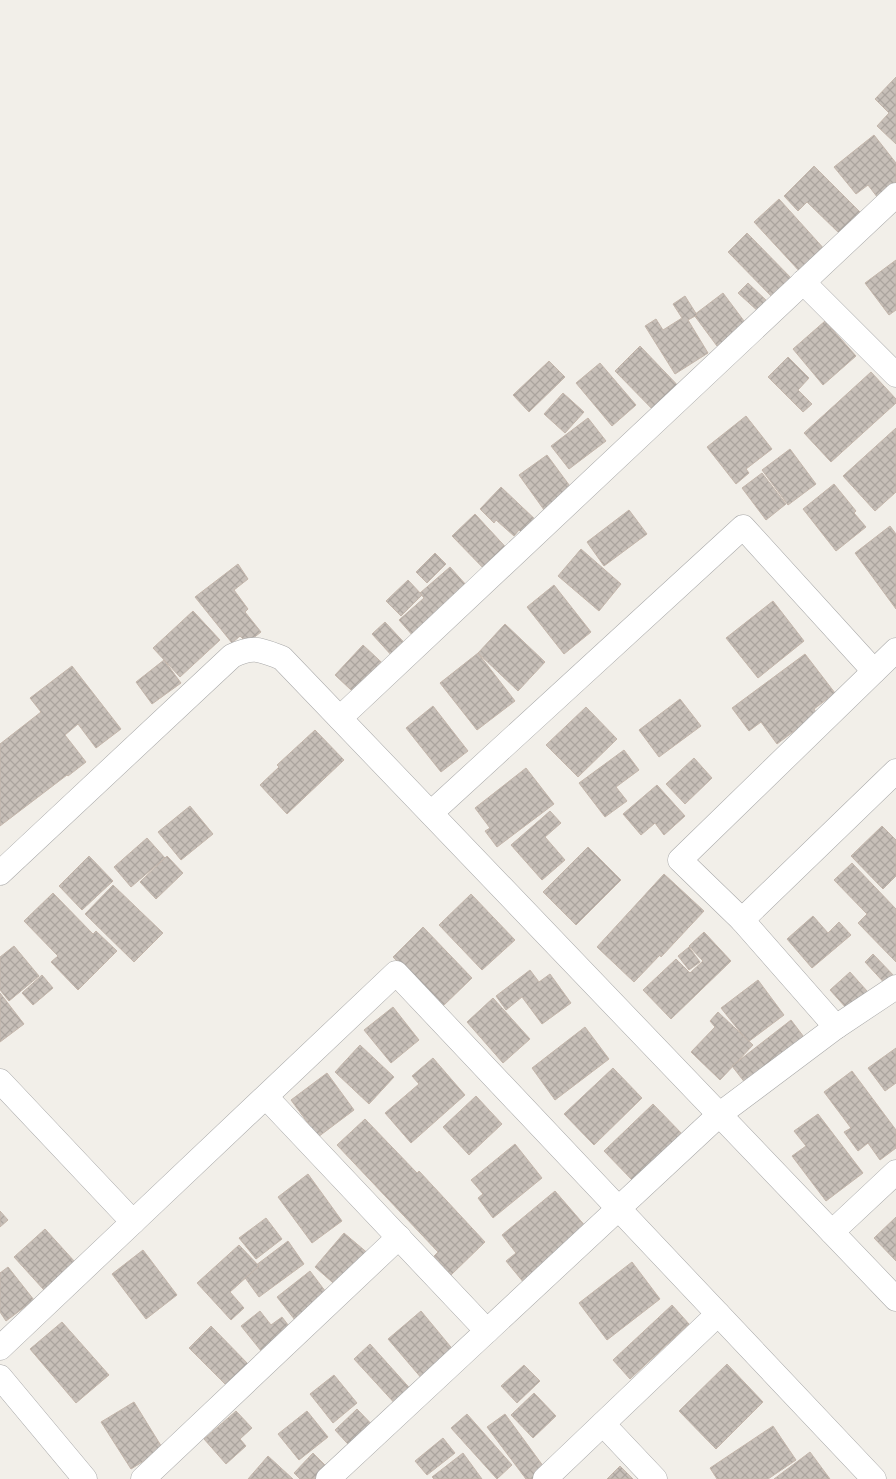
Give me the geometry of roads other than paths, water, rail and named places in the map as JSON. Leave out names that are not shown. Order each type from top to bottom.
[{"type":"street","points":[[340,718],[896,195]]},
{"type":"street","points":[[803,282],[896,374]]},
{"type":"street","points":[[431,813],[743,528],[874,671]]},
{"type":"street","points":[[0,873],[232,656],[245,650],[260,649],[282,658],[896,1299]]},
{"type":"street","points":[[836,1027],[742,920],[680,860],[896,650]]},
{"type":"street","points":[[742,920],[896,771]]},
{"type":"street","points":[[0,1348],[396,973],[874,1479]]},
{"type":"street","points":[[328,1479],[720,1114],[836,1027],[896,987]]},
{"type":"street","points":[[0,1081],[133,1222]]},
{"type":"street","points":[[266,1096],[487,1331]]},
{"type":"street","points":[[832,1232],[896,1172]]},
{"type":"street","points":[[143,1479],[398,1237]]},
{"type":"street","points":[[545,1479],[718,1314]]},
{"type":"street","points":[[0,1377],[84,1479]]},
{"type":"street","points":[[603,1424],[655,1479]]}]
